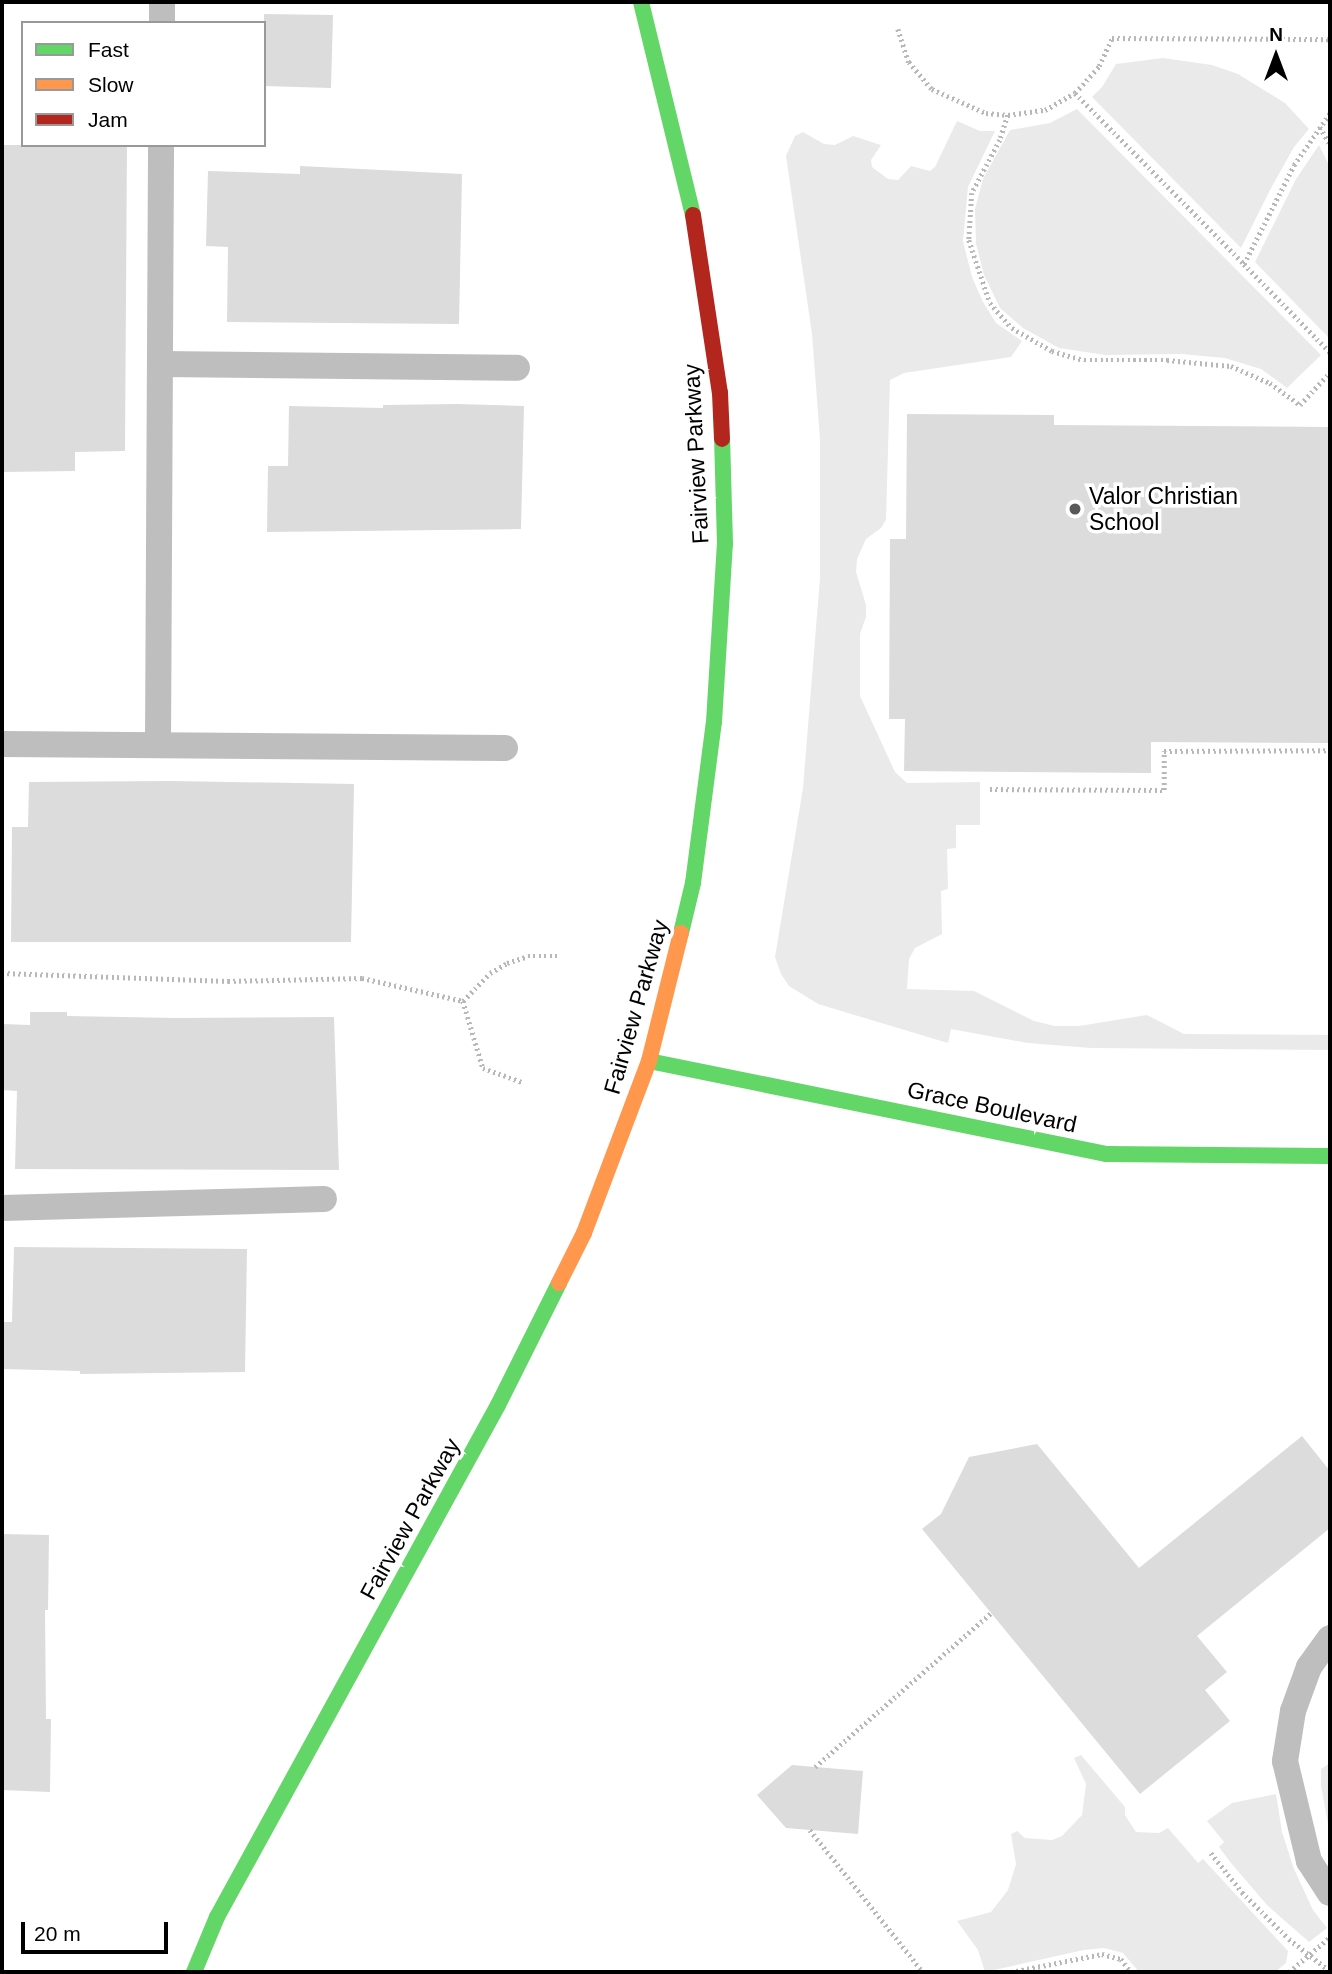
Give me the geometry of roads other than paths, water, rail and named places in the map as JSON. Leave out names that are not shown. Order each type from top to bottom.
[{"type":"main road","name":"Fairview Parkway","points":[[194,1972],[217,1917],[498,1405],[578,1245],[649,1061],[693,883],[714,722],[725,544],[720,393],[698,237],[641,2]]},
{"type":"main road","name":"Grace Boulevard","points":[[649,1061],[1107,1154],[1330,1156]]},
{"type":"lane","points":[[162,2],[162,21]]},
{"type":"lane","points":[[159,745],[161,147]]},
{"type":"lane","points":[[160,364],[517,368]]},
{"type":"lane","points":[[2,744],[505,748]]},
{"type":"lane","points":[[2,1208],[324,1199]]},
{"type":"lane","points":[[1330,1638],[1309,1667],[1293,1711],[1285,1761],[1309,1861],[1330,1893]]},
{"type":"place","name":"Valor Christian School","points":[[1075,509]]}]
